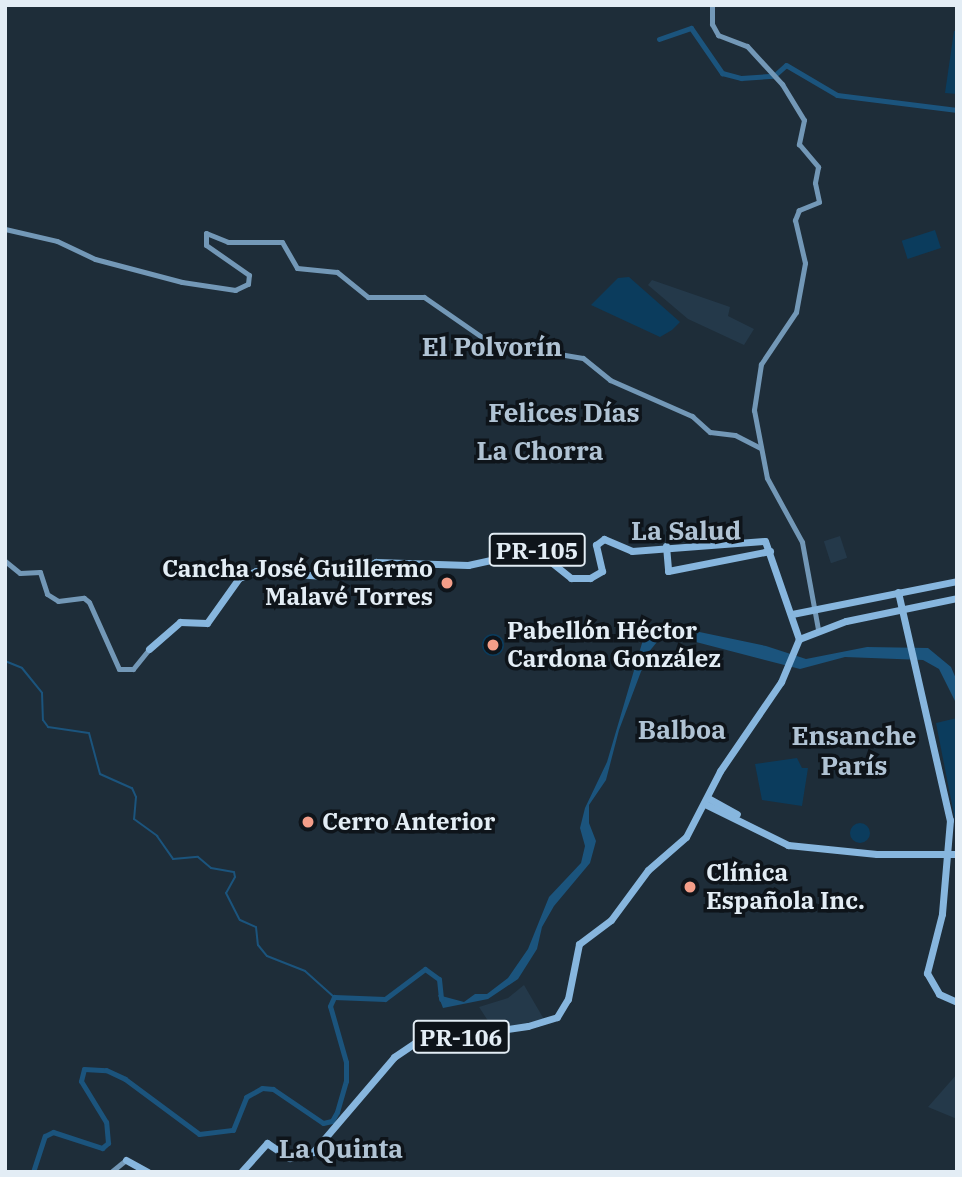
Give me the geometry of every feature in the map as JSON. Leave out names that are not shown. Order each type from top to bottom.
[{"type":"main road","name":"PR-105","points":[[149,649],[180,622],[209,621],[236,581],[252,572],[319,576],[360,570],[376,562],[468,565],[536,550],[571,578],[590,578],[602,571],[596,547],[601,540],[632,551],[666,546],[765,541],[770,551]]},
{"type":"main road","points":[[666,546],[668,570],[770,551],[799,639],[818,629],[957,598]]},
{"type":"main road","points":[[792,614],[957,581]]},
{"type":"main road","points":[[898,592],[953,840],[939,934],[927,972],[939,994],[957,1003]]},
{"type":"main road","name":"PR-106","points":[[241,1172],[267,1143],[289,1158],[313,1152],[391,1060],[415,1043],[554,1019],[568,999],[581,940],[611,920],[648,870],[686,837],[708,802],[720,771],[784,673],[799,639]]},
{"type":"main road","points":[[708,802],[766,836],[805,848],[953,854]]},
{"type":"main road","points":[[698,817],[734,815]]},
{"type":"main road","points":[[926,855],[953,840]]},
{"type":"main road","points":[[126,1160],[148,1172]]},
{"type":"street","points":[[712,5],[712,24],[718,35],[747,46],[782,84],[804,120],[799,145],[818,167],[815,183],[820,202],[799,210],[795,220],[805,260],[796,312],[759,371],[754,410],[767,478],[802,542],[811,610],[818,629]]},
{"type":"street","points":[[5,229],[57,241],[95,260],[182,282],[235,290],[245,286],[250,277],[206,245],[206,233],[228,243],[282,242],[297,268],[337,272],[368,297],[424,297],[489,342],[583,358],[610,380],[692,416],[710,432],[735,435],[760,448]]},
{"type":"street","name":"PR-105","points":[[5,561],[20,573],[40,572],[47,594],[58,601],[84,598],[89,602],[119,669],[135,668],[149,649]]},
{"type":"street","points":[[111,1172],[126,1160]]},
{"type":"shaded area","points":[[954,31],[957,31],[957,94],[945,93]]},
{"type":"shaded area","points":[[935,230],[941,248],[908,259],[902,241]]},
{"type":"shaded area","points":[[629,277],[680,322],[672,330],[660,337],[591,305],[618,278]]},
{"type":"shaded area","points":[[652,280],[730,307],[728,316],[754,329],[744,345],[688,319],[648,285]]},
{"type":"shaded area","points":[[840,536],[847,558],[831,563],[824,541]]},
{"type":"shaded area","points":[[666,625],[766,646],[806,659],[867,647],[928,648],[951,667],[957,681],[957,705],[939,669],[923,660],[845,657],[800,669],[673,636],[661,637],[648,653],[619,730],[606,780],[589,805],[589,823],[596,841],[590,863],[554,906],[542,927],[537,949],[518,979],[488,999],[443,1008],[438,995],[464,1002],[475,994],[487,994],[508,978],[528,949],[549,897],[581,863],[585,846],[580,828],[585,808],[607,762],[645,633]]},
{"type":"shaded area","name":"Pabellón Héctor Cardona González","points":[[493,634],[501,637],[504,645],[501,653],[493,656],[485,653],[482,645],[485,637]]},
{"type":"shaded area","points":[[957,718],[957,830],[936,723]]},
{"type":"shaded area","points":[[797,758],[802,768],[808,768],[802,806],[762,800],[755,764]]},
{"type":"shaded area","points":[[860,823],[867,826],[870,833],[867,840],[860,843],[853,840],[850,833],[853,826]]},
{"type":"shaded area","points":[[524,985],[545,1021],[494,1030],[479,1007],[508,998]]},
{"type":"shaded area","points":[[957,1074],[957,1119],[928,1107]]},
{"type":"waterway","points":[[659,39],[691,28],[722,73],[741,78],[773,76]]},
{"type":"waterway","points":[[776,74],[786,65],[837,95],[957,110]]},
{"type":"waterway","points":[[5,661],[22,668],[42,693],[43,720],[48,727],[89,733],[100,774],[132,788],[136,797],[134,819],[157,836],[173,859],[198,857],[211,868],[234,872],[235,877],[226,893],[240,920],[256,927],[258,945],[267,956],[305,971],[334,997]]},
{"type":"waterway","points":[[33,1172],[45,1136],[53,1132],[102,1148],[108,1143],[106,1122],[81,1081],[84,1069],[106,1070],[125,1079],[199,1134],[233,1130],[246,1097],[262,1088],[273,1089],[323,1123],[332,1121],[337,1112],[346,1081],[346,1062],[330,1006],[334,997],[385,999],[425,969],[439,979],[441,999]]},
{"type":"place","name":"Cancha José Guillermo Malavé Torres","points":[[447,583]]},
{"type":"place","name":"Pabellón Héctor Cardona González","points":[[493,645]]},
{"type":"place","name":"Cerro Anterior","points":[[308,822]]},
{"type":"place","name":"Clínica Española Inc.","points":[[690,887]]},
{"type":"district","name":"El Polvorín","points":[[492,347]]},
{"type":"district","name":"Felices Días","points":[[564,413]]},
{"type":"district","name":"La Chorra","points":[[540,451]]},
{"type":"district","name":"La Salud","points":[[686,531]]},
{"type":"district","name":"Balboa","points":[[682,730]]},
{"type":"district","name":"Ensanche París","points":[[854,751]]},
{"type":"district","name":"La Quinta","points":[[341,1149]]}]
